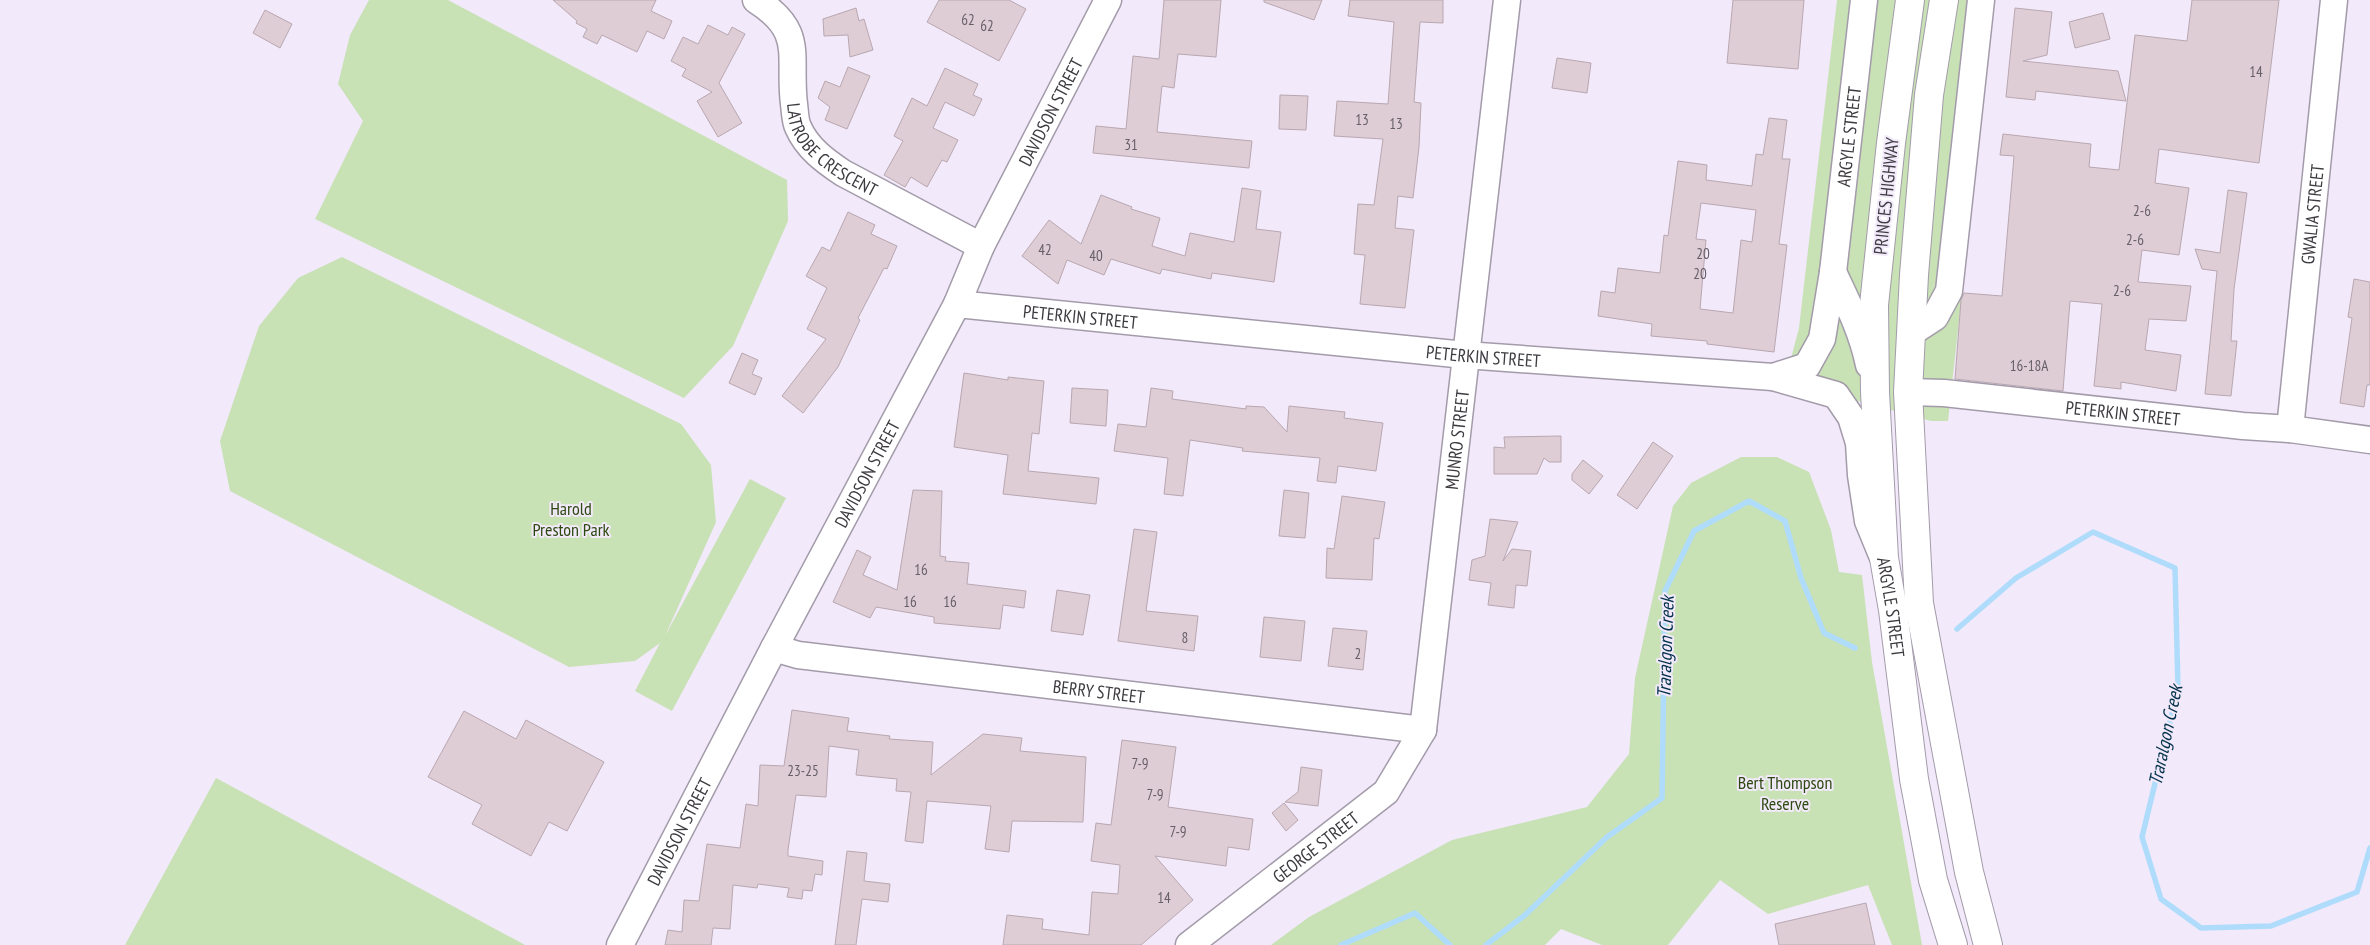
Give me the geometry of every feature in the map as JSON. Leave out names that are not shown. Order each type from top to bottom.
[{"type":"highway","name":"PRINCES HIGHWAY","points":[[1875,392],[1862,306],[1891,143],[1910,0]]},
{"type":"highway","name":"PRINCES HIGHWAY","points":[[1908,392],[1914,275],[1929,95],[1944,0]]},
{"type":"highway","points":[[1862,306],[1895,298],[1915,150],[1929,95]]},
{"type":"highway","name":"PETERKIN STREET","points":[[1875,392],[1908,392]]},
{"type":"highway","name":"ARGYLE STREET","points":[[1875,392],[1884,558],[1893,610],[1914,779],[1933,880],[1953,945]]},
{"type":"highway","name":"ARGYLE STREET","points":[[1908,392],[1919,603],[1969,872],[1988,945]]},
{"type":"street","name":"LATROBE CRESCENT","points":[[756,0],[772,11],[784,24],[793,44],[794,99],[797,126],[808,143],[823,160],[843,173],[981,246]]},
{"type":"street","name":"DAVIDSON STREET","points":[[620,945],[774,648],[957,304],[981,246],[1108,0]]},
{"type":"street","name":"MUNRO STREET","points":[[1423,730],[1507,0]]},
{"type":"street","name":"ARGYLE STREET","points":[[1773,377],[1807,366],[1822,339],[1833,272],[1864,0]]},
{"type":"street","points":[[1912,332],[1935,317],[1949,291],[1981,0]]},
{"type":"street","name":"GWALIA STREET","points":[[2290,429],[2334,0]]},
{"type":"street","points":[[1833,272],[1862,306]]},
{"type":"street","name":"PETERKIN STREET","points":[[957,304],[1465,354],[1773,377],[1836,395],[1851,417],[1860,443],[1861,475],[1868,521],[1884,558]]},
{"type":"street","name":"PETERKIN STREET","points":[[1908,392],[1944,393],[2243,426],[2290,429],[2370,440]]},
{"type":"street","name":"BERRY STREET","points":[[774,648],[798,655],[1423,730]]},
{"type":"street","name":"GEORGE STREET","points":[[1188,945],[1386,792],[1423,730]]},
{"type":"green space","points":[[369,0],[448,0],[787,180],[788,221],[733,346],[684,398],[315,219],[363,121],[338,84],[350,35]]},
{"type":"green space","points":[[1837,0],[1994,0],[1948,421],[1931,421],[1785,381],[1799,328]]},
{"type":"green space","name":"Harold Preston Park","points":[[342,257],[681,424],[711,465],[716,522],[665,636],[750,479],[786,498],[672,711],[635,691],[660,643],[635,661],[569,667],[230,491],[220,441],[259,326],[298,278]]},
{"type":"green space","name":"Bert Thompson Reserve","points":[[1741,457],[1777,457],[1809,472],[1831,530],[1839,572],[1862,575],[1872,662],[1922,945],[1892,945],[1868,885],[1768,914],[1720,880],[1668,945],[1602,945],[1561,929],[1545,945],[1271,945],[1309,917],[1452,840],[1587,807],[1629,754],[1635,678],[1673,506],[1691,483]]},
{"type":"green space","points":[[216,778],[525,945],[125,945]]},
{"type":"building","points":[[553,0],[656,0],[651,11],[672,21],[664,39],[647,31],[637,52],[602,35],[597,44],[583,37],[587,29],[576,23],[577,21]]},
{"type":"building","points":[[939,0],[1009,0],[1026,9],[999,61],[927,22]]},
{"type":"building","points":[[1164,0],[1221,0],[1216,57],[1178,54],[1174,88],[1162,86],[1157,132],[1252,141],[1249,168],[1093,153],[1096,126],[1126,129],[1133,56],[1159,59]]},
{"type":"building","points":[[1264,0],[1322,0],[1314,20],[1264,2]]},
{"type":"building","points":[[1350,0],[1443,0],[1443,23],[1420,22],[1414,102],[1421,103],[1419,147],[1413,198],[1398,196],[1395,228],[1414,230],[1405,308],[1360,304],[1365,255],[1354,254],[1358,204],[1374,205],[1383,139],[1334,136],[1337,101],[1388,104],[1394,22],[1348,16]]},
{"type":"building","points":[[1733,0],[1804,0],[1798,69],[1727,63]]},
{"type":"building","points":[[2192,0],[2279,0],[2259,163],[2159,149],[2155,183],[2189,188],[2179,255],[2142,250],[2138,282],[2191,286],[2186,321],[2149,319],[2145,350],[2181,355],[2176,391],[2121,382],[2121,389],[2094,386],[2102,304],[2070,301],[2063,391],[1955,379],[1961,300],[1964,293],[2002,296],[2014,156],[2000,155],[2003,134],[2091,144],[2089,167],[2119,170],[2135,35],[2187,41]]},
{"type":"building","points":[[856,8],[859,21],[864,19],[873,50],[850,57],[848,35],[824,36],[823,19]]},
{"type":"building","points":[[2015,8],[2052,12],[2047,55],[2023,61],[2118,71],[2126,101],[2036,91],[2035,100],[2006,97]]},
{"type":"building","points":[[265,10],[292,24],[280,48],[253,33]]},
{"type":"building","points":[[2103,13],[2110,39],[2075,48],[2069,22]]},
{"type":"building","points":[[708,25],[728,35],[732,27],[745,34],[719,83],[742,123],[718,137],[697,101],[712,92],[682,76],[686,69],[671,61],[683,37],[698,44]]},
{"type":"building","points":[[1557,58],[1591,63],[1587,93],[1552,88]]},
{"type":"building","points":[[848,67],[870,76],[847,129],[825,120],[830,107],[818,98],[825,81],[840,87]]},
{"type":"building","points":[[945,68],[978,84],[973,95],[982,99],[974,116],[945,102],[933,128],[958,140],[947,162],[942,160],[927,187],[911,177],[905,187],[884,175],[903,141],[894,136],[912,98],[927,106]]},
{"type":"building","points":[[1280,95],[1308,96],[1306,130],[1279,129]]},
{"type":"building","points":[[1769,118],[1787,120],[1782,159],[1790,159],[1779,244],[1787,245],[1774,352],[1707,344],[1707,341],[1651,336],[1652,324],[1598,316],[1601,291],[1615,293],[1618,268],[1660,273],[1664,235],[1668,236],[1678,161],[1707,165],[1706,180],[1752,186],[1756,154],[1763,155]],"holes":[[[1701,203],[1756,210],[1752,242],[1741,240],[1733,313],[1700,309],[1706,240],[1696,239]]]},
{"type":"building","points":[[1242,188],[1261,191],[1256,229],[1281,232],[1274,282],[1212,273],[1211,279],[1162,269],[1160,274],[1111,259],[1104,275],[1067,260],[1058,284],[1022,256],[1049,220],[1081,244],[1101,195],[1132,207],[1131,209],[1160,218],[1152,246],[1185,256],[1190,233],[1234,242]]},
{"type":"building","points":[[2228,190],[2247,193],[2234,289],[2231,341],[2237,341],[2231,396],[2205,394],[2217,271],[2202,269],[2195,249],[2220,253]]},
{"type":"building","points":[[848,212],[875,225],[871,234],[897,246],[887,269],[884,268],[858,318],[860,320],[838,367],[803,413],[782,396],[826,339],[807,329],[827,288],[806,276],[822,247],[830,251]]},
{"type":"building","points":[[2354,279],[2370,282],[2370,385],[2367,385],[2364,407],[2340,403],[2352,318],[2348,317]]},
{"type":"building","points":[[742,353],[758,360],[752,374],[762,378],[755,395],[729,383]]},
{"type":"building","points":[[964,373],[1008,380],[1008,377],[1044,381],[1039,434],[1032,433],[1028,471],[1099,478],[1096,504],[1003,494],[1008,455],[954,447]]},
{"type":"building","points":[[1072,388],[1108,390],[1106,426],[1070,423]]},
{"type":"building","points":[[1151,388],[1173,391],[1172,399],[1246,409],[1246,406],[1264,407],[1287,432],[1289,406],[1345,412],[1344,418],[1383,423],[1376,471],[1338,466],[1336,483],[1317,481],[1320,458],[1242,451],[1243,448],[1190,440],[1183,496],[1164,494],[1168,458],[1114,451],[1118,424],[1146,427]]},
{"type":"building","points":[[1561,436],[1561,462],[1549,462],[1544,458],[1537,474],[1494,474],[1494,447],[1505,448],[1504,437]]},
{"type":"building","points":[[1653,442],[1673,456],[1637,509],[1617,495]]},
{"type":"building","points":[[1583,460],[1603,476],[1589,494],[1572,480],[1572,474]]},
{"type":"building","points":[[913,490],[942,491],[940,556],[946,557],[945,561],[969,563],[967,584],[1026,591],[1024,608],[1003,605],[1000,629],[934,623],[934,617],[876,607],[870,618],[833,602],[857,550],[871,557],[863,575],[897,590]]},
{"type":"building","points":[[1284,490],[1309,493],[1305,538],[1279,536]]},
{"type":"building","points":[[1342,496],[1385,502],[1379,539],[1374,538],[1372,580],[1326,578],[1327,548],[1334,549]]},
{"type":"building","points":[[1490,519],[1518,522],[1503,561],[1512,549],[1531,551],[1527,586],[1516,585],[1514,608],[1488,605],[1491,583],[1469,580],[1472,560],[1485,556]]},
{"type":"building","points":[[1134,529],[1157,532],[1146,611],[1198,616],[1194,651],[1118,641]]},
{"type":"building","points":[[1057,590],[1090,595],[1083,635],[1051,631]]},
{"type":"building","points":[[1264,617],[1305,621],[1301,661],[1260,657]]},
{"type":"building","points":[[1333,628],[1367,631],[1363,670],[1328,666]]},
{"type":"building","points":[[792,710],[849,718],[847,731],[890,736],[889,739],[933,742],[931,775],[983,734],[1022,738],[1020,751],[1086,757],[1083,822],[1012,821],[1009,852],[985,849],[991,806],[927,801],[923,843],[905,841],[911,792],[896,791],[897,779],[856,775],[859,750],[829,746],[826,797],[796,795],[788,850],[788,856],[823,861],[822,875],[815,874],[812,891],[803,890],[802,899],[787,897],[789,888],[758,884],[757,888],[733,885],[730,929],[713,928],[711,945],[665,945],[668,930],[682,932],[684,900],[699,901],[707,844],[740,848],[746,804],[758,806],[760,765],[784,766]]},
{"type":"building","points":[[464,711],[516,739],[526,720],[604,762],[567,831],[549,822],[531,856],[472,824],[482,805],[428,777]]},
{"type":"building","points":[[1122,740],[1176,747],[1168,807],[1253,819],[1249,850],[1228,847],[1226,866],[1155,856],[1193,900],[1141,945],[1003,945],[1007,915],[1043,919],[1042,929],[1089,935],[1092,892],[1118,894],[1120,865],[1091,861],[1096,823],[1111,825]]},
{"type":"building","points":[[1301,767],[1322,770],[1318,806],[1285,802],[1298,792]]},
{"type":"building","points":[[1284,803],[1298,820],[1286,831],[1272,813]]},
{"type":"building","points":[[847,851],[867,853],[864,881],[890,884],[888,902],[862,899],[856,945],[835,945]]},
{"type":"building","points":[[1866,903],[1875,945],[1779,945],[1775,924]]},
{"type":"waterway","name":"Traralgon Creek","points":[[1486,945],[1525,915],[1607,837],[1662,798],[1665,591],[1694,531],[1749,501],[1785,521],[1801,578],[1824,633],[1855,648]]},
{"type":"waterway","name":"Traralgon Creek","points":[[1957,629],[2016,578],[2093,532],[2175,568],[2178,689],[2142,837],[2161,899],[2201,928],[2271,926],[2357,892],[2370,848]]},
{"type":"waterway","name":"Traralgon Creek","points":[[1341,945],[1415,913],[1450,945]]}]
